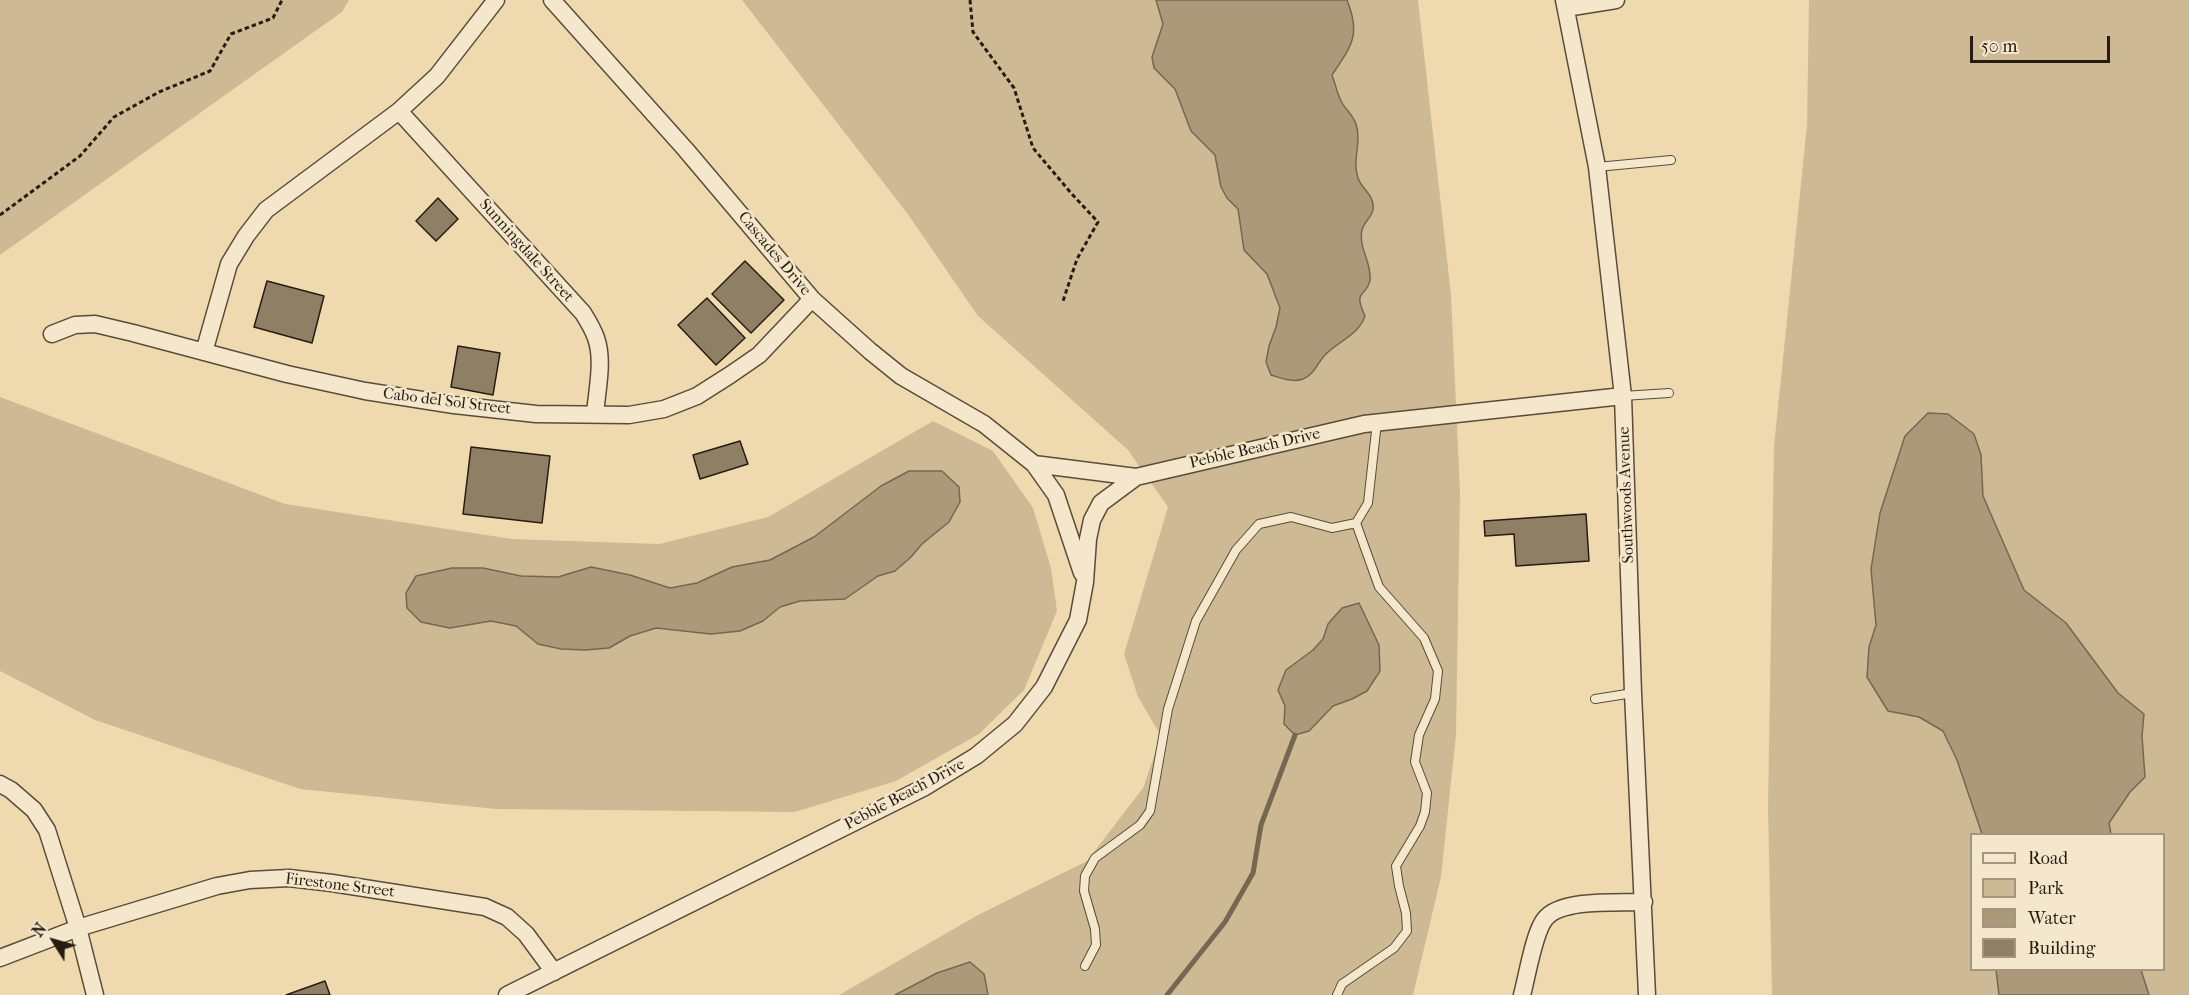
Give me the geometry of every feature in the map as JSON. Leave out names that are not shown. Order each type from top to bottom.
[{"type":"street","points":[[204,352],[229,264],[246,236],[266,210],[399,111],[437,76],[495,0]]},
{"type":"street","name":"Cascades Drive","points":[[552,0],[686,150],[812,299],[901,376],[984,424],[1034,464],[1056,495],[1085,582]]},
{"type":"street","points":[[1565,4],[1616,0]]},
{"type":"street","name":"Southwoods Avenue","points":[[1565,4],[1597,168],[1623,396],[1633,693],[1647,995]]},
{"type":"street","name":"Sunningdale Street","points":[[399,111],[587,319],[597,339],[599,357],[595,414]]},
{"type":"street","name":"Cabo del Sol Street","points":[[52,334],[75,326],[95,324],[365,392],[536,414],[629,415],[664,409],[696,396],[759,355],[812,299]]},
{"type":"street","name":"Pebble Beach Drive","points":[[507,995],[925,787],[976,756],[1015,724],[1044,687],[1078,620],[1092,520],[1101,502],[1136,477],[1311,435],[1377,422],[1623,396]]},
{"type":"street","points":[[1034,464],[1136,477]]},
{"type":"street","points":[[0,784],[11,790],[34,810],[47,830],[78,928],[95,995]]},
{"type":"street","name":"Firestone Street","points":[[0,958],[78,928],[218,886],[250,880],[289,878],[485,907],[507,917],[526,934],[554,972]]},
{"type":"street","points":[[1522,995],[1538,935],[1545,918],[1556,910],[1574,904],[1644,902]]},
{"type":"lane","points":[[1597,168],[1671,160]]},
{"type":"lane","points":[[1623,396],[1669,393]]},
{"type":"lane","points":[[1085,966],[1096,945],[1095,929],[1084,891],[1085,876],[1095,858],[1140,825],[1150,811],[1168,709],[1196,621],[1236,550],[1259,524],[1291,517],[1332,528],[1356,523],[1368,503],[1377,422]]},
{"type":"lane","points":[[1337,995],[1342,984],[1394,948],[1407,931],[1406,913],[1396,866],[1420,826],[1425,812],[1427,792],[1415,762],[1419,735],[1435,699],[1438,671],[1424,638],[1379,586],[1356,523]]},
{"type":"lane","points":[[1595,699],[1633,693]]},
{"type":"path","points":[[0,215],[80,156],[114,117],[159,92],[210,71],[231,34],[273,18],[282,0]]},
{"type":"path","points":[[970,0],[973,32],[1014,88],[1033,148],[1098,222],[1077,259],[1063,301]]},
{"type":"green space","points":[[0,0],[349,0],[342,12],[0,255]]},
{"type":"green space","points":[[742,0],[1418,0],[1451,295],[1460,492],[1456,735],[1441,877],[1413,995],[839,995],[978,915],[1087,861],[1143,788],[1161,736],[1138,697],[1124,654],[1168,507],[1128,450],[978,316],[907,213]]},
{"type":"green space","points":[[1809,0],[2189,0],[2189,995],[1772,995],[1768,807],[1774,446],[1807,125]]},
{"type":"green space","points":[[0,397],[285,504],[512,539],[659,544],[768,517],[933,421],[993,451],[1033,508],[1051,568],[1057,611],[1024,690],[979,734],[896,781],[795,812],[496,809],[300,789],[95,720],[0,671]]},
{"type":"water","points":[[1156,0],[1347,0],[1354,31],[1345,56],[1332,75],[1338,95],[1356,124],[1358,141],[1356,172],[1373,205],[1372,213],[1363,227],[1361,236],[1370,280],[1360,297],[1365,316],[1358,329],[1330,350],[1313,371],[1303,379],[1283,379],[1271,375],[1266,362],[1280,308],[1267,274],[1244,250],[1238,209],[1227,198],[1221,187],[1215,155],[1191,131],[1175,89],[1154,68],[1152,57],[1163,24]]},
{"type":"water","points":[[1928,413],[1948,414],[1974,434],[1981,455],[1983,496],[2024,590],[2066,623],[2118,693],[2144,714],[2142,736],[2145,777],[2130,792],[2109,823],[2111,833],[1982,833],[1957,760],[1943,731],[1919,717],[1888,711],[1867,677],[1869,647],[1876,625],[1871,569],[1880,513],[1905,436]]},
{"type":"water","points":[[909,471],[942,471],[959,487],[960,502],[949,522],[922,544],[895,571],[878,576],[845,599],[800,601],[780,607],[763,621],[740,631],[711,634],[656,628],[630,636],[609,648],[561,649],[538,644],[516,626],[491,621],[450,628],[421,622],[407,608],[406,593],[416,576],[452,568],[483,568],[521,576],[558,577],[591,567],[630,575],[670,588],[697,583],[732,567],[770,560],[814,537],[881,486]]},
{"type":"water","points":[[1359,603],[1379,645],[1380,671],[1367,691],[1333,706],[1309,731],[1295,735],[1284,724],[1285,706],[1278,690],[1286,670],[1313,650],[1323,639],[1328,624],[1342,608]]},
{"type":"water","points":[[970,962],[984,974],[988,995],[895,995],[937,973]]},
{"type":"water","points":[[1996,971],[2141,971],[2149,995],[1999,995]]},
{"type":"building","points":[[438,198],[458,219],[436,241],[416,221]]},
{"type":"building","points":[[745,261],[784,300],[751,333],[712,294]]},
{"type":"building","points":[[267,281],[324,296],[312,343],[254,327]]},
{"type":"building","points":[[707,298],[745,338],[716,365],[678,325]]},
{"type":"building","points":[[458,346],[500,353],[493,395],[451,387]]},
{"type":"building","points":[[740,441],[748,464],[700,479],[693,455]]},
{"type":"building","points":[[471,447],[550,456],[542,523],[463,514]]},
{"type":"building","points":[[1586,514],[1589,561],[1516,566],[1514,534],[1485,536],[1484,521]]},
{"type":"building","points":[[325,981],[330,995],[286,995]]},
{"type":"waterway","points":[[1167,995],[1225,922],[1253,873],[1261,825],[1295,735]]}]
